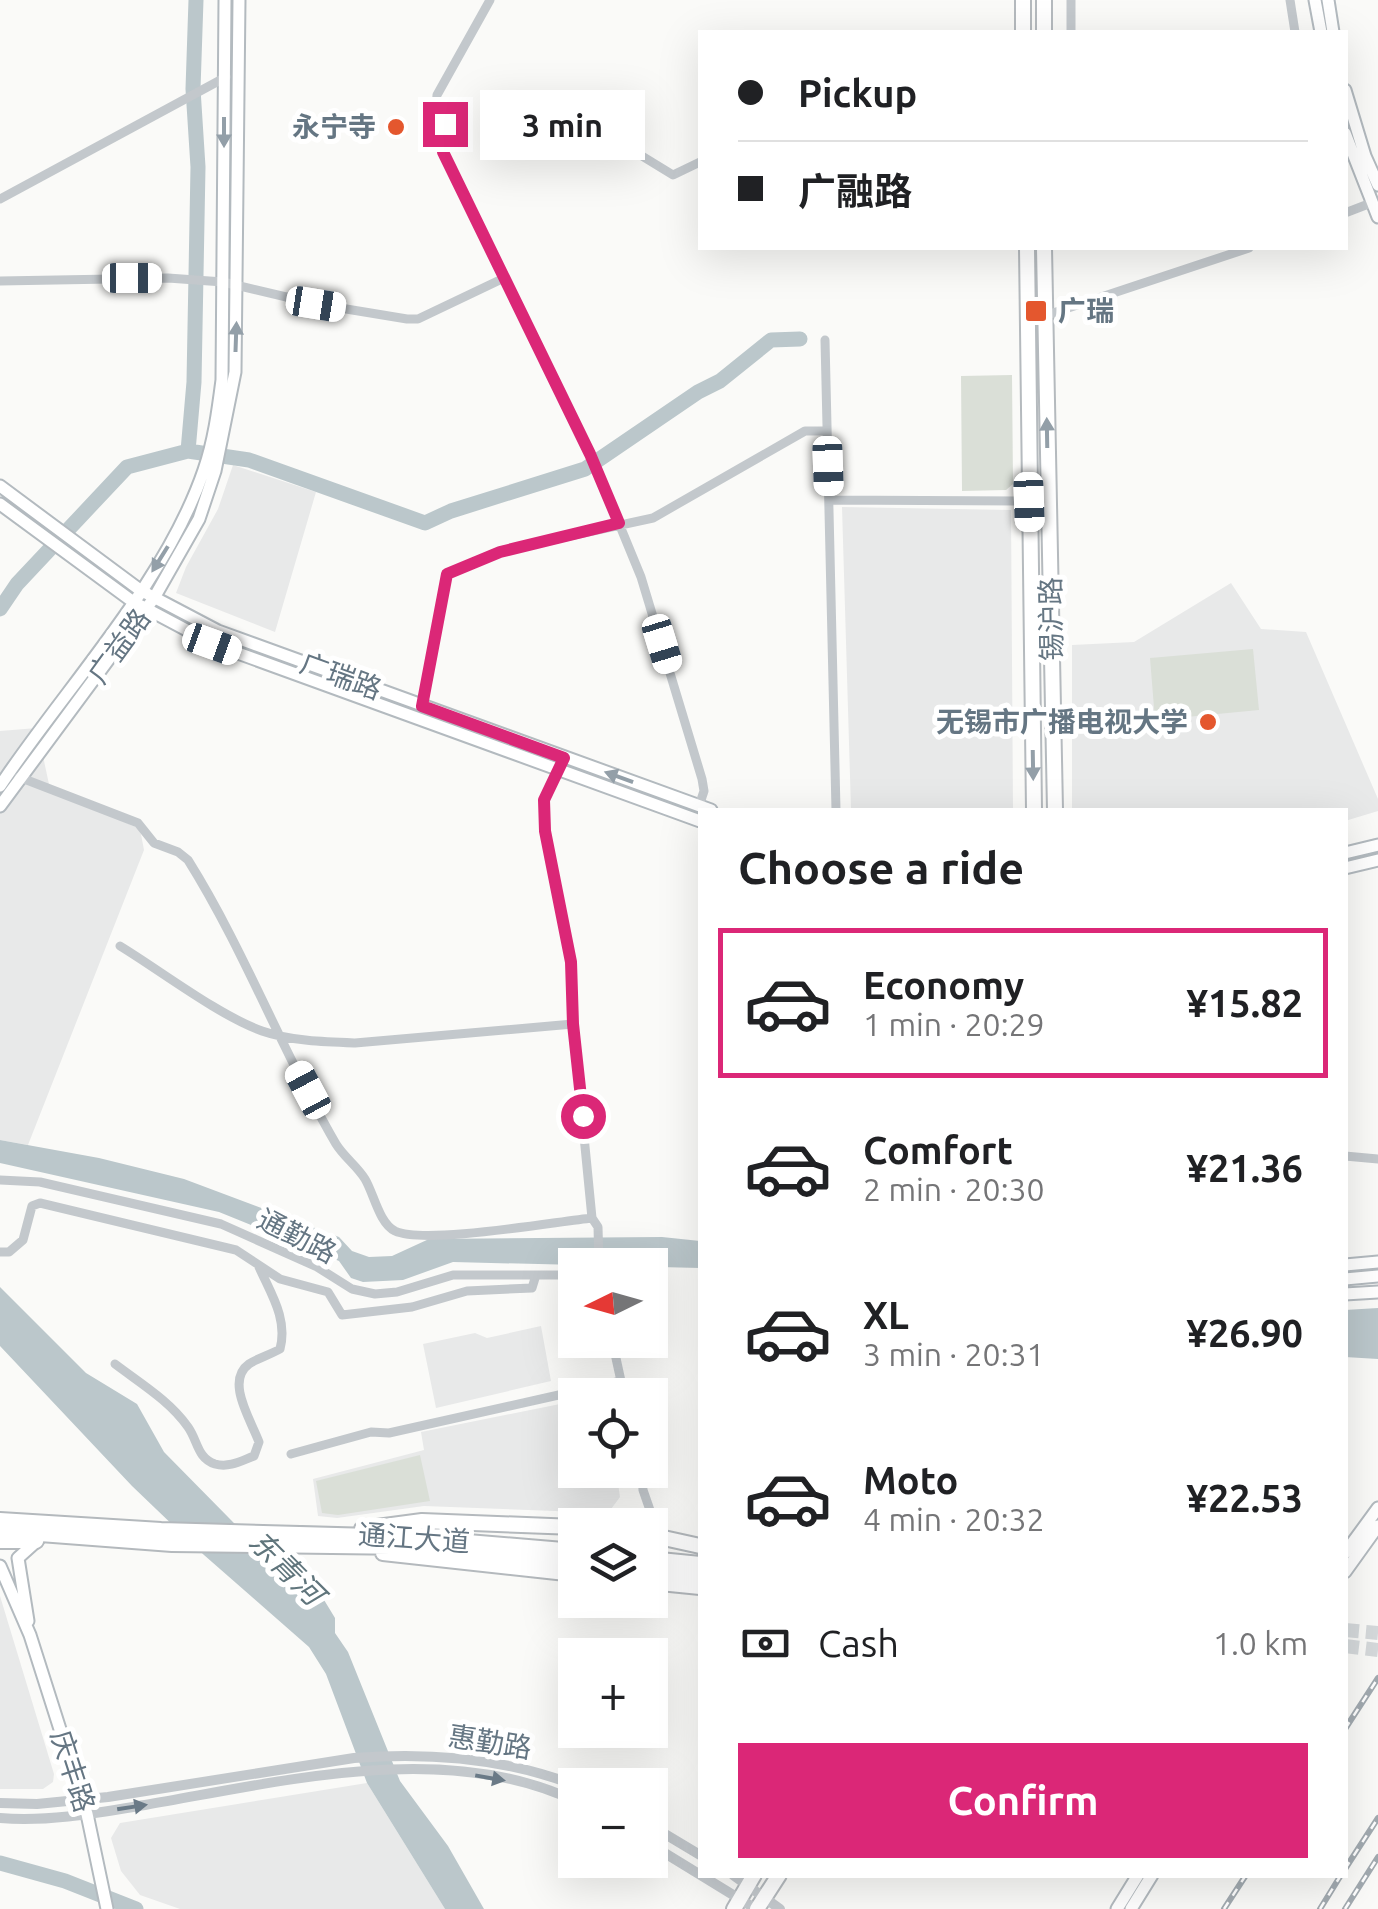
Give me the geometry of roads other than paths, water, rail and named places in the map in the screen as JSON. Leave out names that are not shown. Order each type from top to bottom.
[{"type":"main road","points":[[220,432],[223,282],[218,81],[225,0]]},
{"type":"main road","points":[[209,472],[236,372],[239,0]]},
{"type":"main road","points":[[1023,0],[1024,30]]},
{"type":"main road","points":[[1044,0],[1044,30]]},
{"type":"main road","points":[[1315,0],[1321,30]]},
{"type":"main road","points":[[1328,0],[1333,30]]},
{"type":"main road","points":[[1348,100],[1378,185]]},
{"type":"main road","points":[[1348,140],[1378,217]]},
{"type":"main road","name":"锡沪路","points":[[1027,250],[1034,808]]},
{"type":"main road","name":"锡沪路","points":[[1044,250],[1055,808]]},
{"type":"main road","name":"广益路","points":[[0,806],[9,780],[140,590],[209,472]]},
{"type":"main road","name":"广益路","points":[[9,780],[154,598],[199,519],[209,472]]},
{"type":"main road","name":"广瑞路","points":[[0,486],[140,590],[218,630],[422,706],[698,820]]},
{"type":"main road","name":"广瑞路","points":[[0,504],[132,602],[212,644],[561,764],[705,808]]},
{"type":"main road","points":[[1348,852],[1378,845]]},
{"type":"main road","points":[[1348,867],[1378,860]]},
{"type":"main road","points":[[1348,1265],[1378,1262]]},
{"type":"main road","points":[[1348,1279],[1378,1276]]},
{"type":"main road","points":[[1348,1294],[1378,1292]]},
{"type":"main road","points":[[1348,1549],[1378,1508]]},
{"type":"main road","points":[[340,1534],[422,1520],[558,1526]]},
{"type":"main road","points":[[2,1522],[43,1538]]},
{"type":"main road","name":"通江大道","points":[[2,1522],[340,1534],[558,1550]]},
{"type":"main road","points":[[1348,1568],[1378,1526]]},
{"type":"main road","points":[[0,1541],[43,1538]]},
{"type":"main road","points":[[30,1635],[18,1558],[43,1538]]},
{"type":"main road","name":"通江大道","points":[[43,1538],[410,1547],[558,1560]]},
{"type":"main road","points":[[668,1539],[698,1546]]},
{"type":"main road","points":[[358,1547],[402,1557],[558,1572]]},
{"type":"main road","points":[[668,1561],[698,1564]]},
{"type":"main road","points":[[0,1566],[30,1635]]},
{"type":"main road","points":[[668,1572],[698,1575]]},
{"type":"main road","points":[[668,1584],[698,1587]]},
{"type":"main road","name":"庆丰路","points":[[30,1635],[87,1814],[107,1909]]},
{"type":"main road","points":[[759,1905],[777,1878]]},
{"type":"main road","points":[[1116,1909],[1136,1878]]},
{"type":"main road","points":[[1131,1909],[1150,1878]]},
{"type":"main road","points":[[736,1905],[751,1880]]},
{"type":"street","points":[[490,0],[437,95],[436,108],[444,116],[443,152],[590,454],[641,577],[702,779],[705,808]]},
{"type":"street","points":[[1070,0],[1071,30]]},
{"type":"street","points":[[1290,0],[1295,30]]},
{"type":"street","points":[[0,199],[238,70]]},
{"type":"street","points":[[575,115],[673,175],[698,163]]},
{"type":"street","points":[[1348,212],[1374,202]]},
{"type":"street","points":[[1029,321],[1244,250]]},
{"type":"street","points":[[0,281],[168,278],[223,282],[316,304],[407,319],[418,318],[504,278]]},
{"type":"street","points":[[825,340],[836,808]]},
{"type":"street","points":[[422,706],[447,574],[500,552],[652,518],[805,431],[827,430]]},
{"type":"street","points":[[830,500],[1029,502]]},
{"type":"street","points":[[561,764],[544,800],[545,831],[571,962],[573,1024],[597,1248]]},
{"type":"street","points":[[9,780],[138,823],[154,843],[188,860],[242,956],[278,1035],[336,1144],[363,1176],[388,1226],[398,1233],[455,1234],[595,1223]]},
{"type":"street","points":[[120,946],[230,1015],[278,1035],[355,1043],[573,1024]]},
{"type":"street","points":[[1348,1156],[1378,1159]]},
{"type":"street","name":"通勤路","points":[[0,1180],[40,1182],[221,1224],[317,1266],[352,1289],[375,1294],[397,1292],[453,1274],[558,1275]]},
{"type":"street","points":[[0,1252],[10,1252],[23,1240],[32,1206],[40,1203],[236,1250],[280,1279],[328,1292],[342,1314],[412,1307],[467,1291],[532,1288],[536,1276]]},
{"type":"street","points":[[190,1238],[195,1218]]},
{"type":"street","points":[[115,1364],[157,1396],[189,1428],[198,1452],[211,1463],[228,1466],[254,1456],[259,1442],[238,1386],[242,1372],[251,1363],[280,1350],[284,1334],[279,1310],[258,1265]]},
{"type":"street","points":[[291,1454],[371,1432],[389,1434],[558,1395]]},
{"type":"street","name":"惠勤路","points":[[0,1804],[83,1800],[395,1755],[475,1760],[558,1779]]},
{"type":"street","name":"惠勤路","points":[[0,1818],[87,1814],[360,1770],[403,1768],[500,1779],[558,1794]]},
{"type":"street","points":[[668,1836],[698,1854]]},
{"type":"street","points":[[668,1857],[736,1905],[780,1909]]},
{"type":"street","points":[[751,1880],[759,1905]]},
{"type":"waterway","points":[[188,451],[194,382],[198,167],[193,89],[196,0]]},
{"type":"waterway","points":[[0,609],[17,584],[127,467],[188,451],[249,460],[425,523],[451,511],[585,469],[720,381],[771,340],[800,339]]},
{"type":"waterway","points":[[0,1863],[65,1881],[136,1909]]},
{"type":"tunnel","points":[[1348,1630],[1378,1633]]},
{"type":"tunnel","points":[[1348,1646],[1378,1650]]},
{"type":"railway","points":[[1348,1724],[1378,1678]]},
{"type":"railway","points":[[1348,1864],[1378,1818]]},
{"type":"railway","points":[[1345,1909],[1378,1857]]},
{"type":"railway","points":[[1224,1909],[1244,1878]]},
{"type":"railway","points":[[1320,1909],[1339,1878]]},
{"type":"place","name":"永宁寺","points":[[396,127]]},
{"type":"place","name":"广瑞","points":[[1036,311]]},
{"type":"place","name":"无锡市广播电视大学","points":[[1208,722]]},
{"type":"water label","name":"东青河","points":[[286,1568]]}]
